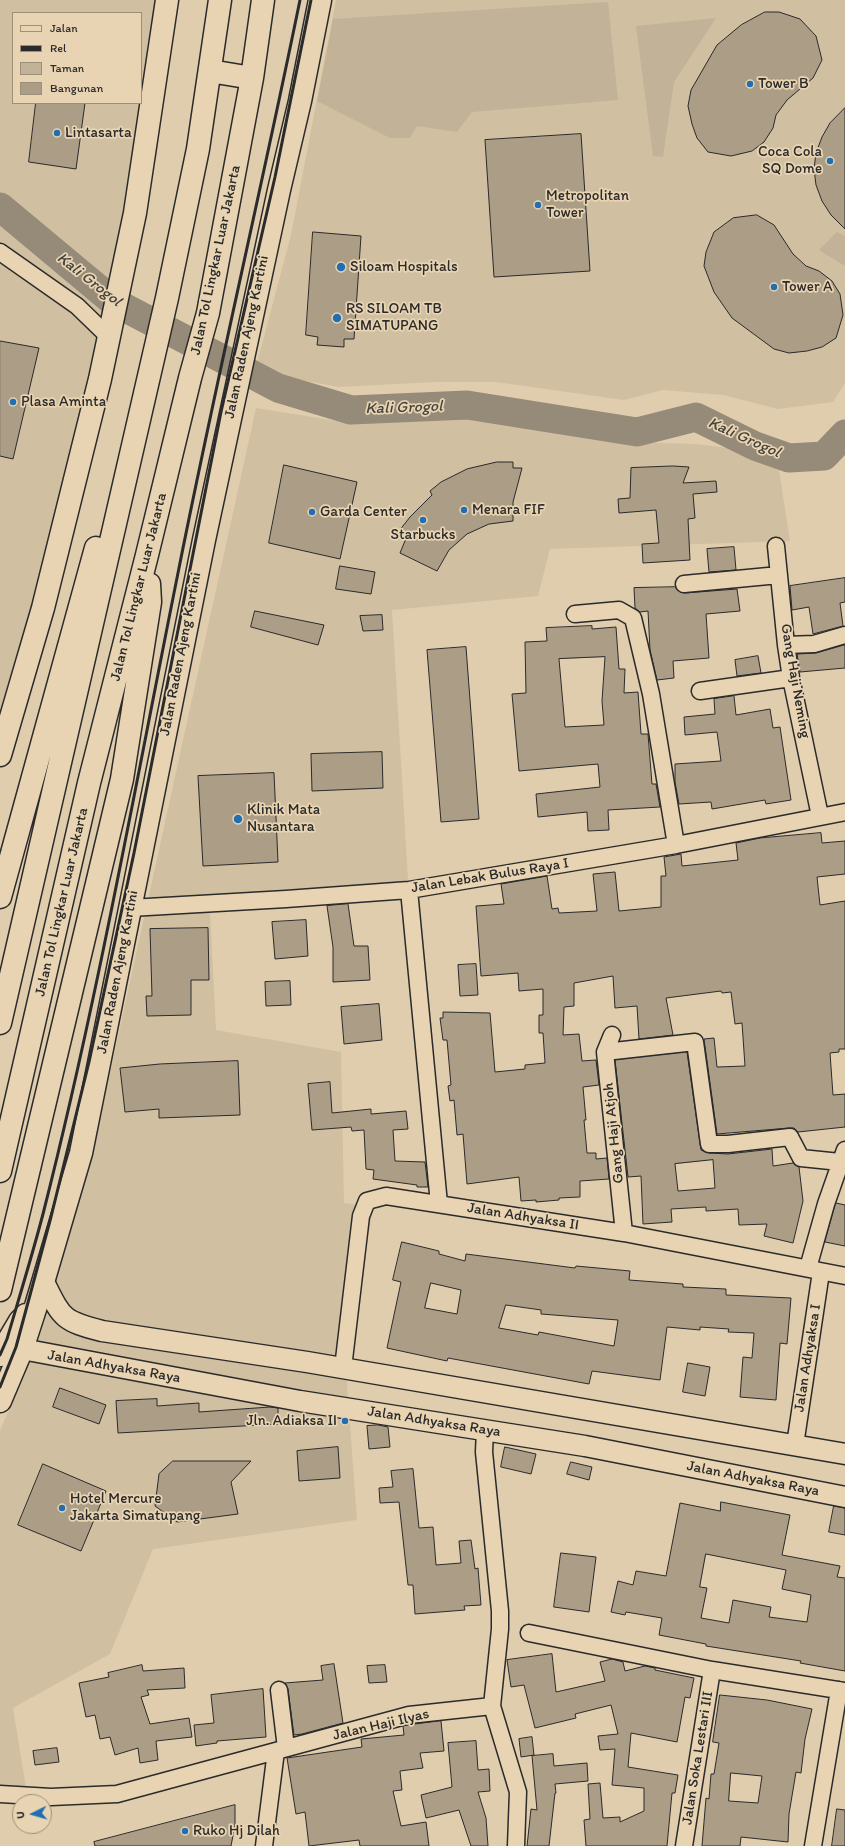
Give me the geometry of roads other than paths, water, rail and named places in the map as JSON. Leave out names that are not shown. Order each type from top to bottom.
[{"type":"highway","points":[[0,754],[44,608],[100,379],[135,213],[147,142],[167,0]]},
{"type":"highway","points":[[0,1023],[167,298],[198,149],[220,0]]},
{"type":"highway","name":"Jalan Tol Lingkar Luar Jakarta","points":[[0,1171],[89,783],[190,378],[208,313],[252,78],[263,0]]},
{"type":"highway","name":"Jalan Raden Ajeng Kartini","points":[[0,1401],[22,1349],[44,1282],[81,1154],[201,554],[279,190],[300,101],[320,0]]},
{"type":"highway","points":[[210,71],[252,78]]},
{"type":"highway","points":[[0,897],[96,546],[137,430]]},
{"type":"highway","points":[[0,1290],[122,779],[150,602],[147,555]]},
{"type":"highway","name":"Jalan Raden Ajeng Kartini","points":[[0,1355],[20,1321],[36,1306]]},
{"type":"main road","points":[[44,1282],[59,1311],[68,1320],[81,1326],[102,1331],[343,1368],[845,1454]]},
{"type":"main road","name":"Jalan Adhyaksa Raya","points":[[22,1349],[300,1401],[584,1446],[845,1497]]},
{"type":"street","points":[[0,252],[110,331]]},
{"type":"street","name":"Gang Haji Neming","points":[[776,546],[786,645],[791,678],[820,816]]},
{"type":"street","points":[[684,584],[779,576]]},
{"type":"street","points":[[575,614],[619,610],[633,618],[651,694],[676,845]]},
{"type":"street","points":[[786,645],[814,644],[845,635]]},
{"type":"street","points":[[700,692],[791,678]]},
{"type":"street","name":"Jalan Lebak Bulus Raya I","points":[[130,908],[409,890],[676,845],[845,812]]},
{"type":"street","points":[[409,890],[439,1204]]},
{"type":"street","name":"Gang Haji Atjoh","points":[[612,1035],[605,1052],[624,1233]]},
{"type":"street","points":[[605,1052],[695,1042],[709,1144],[728,1144],[790,1137],[801,1158],[843,1154]]},
{"type":"street","name":"Jalan Adhyaksa I","points":[[796,1445],[814,1270],[843,1154]]},
{"type":"street","name":"Jalan Adhyaksa II","points":[[343,1368],[361,1216],[367,1201],[386,1196],[624,1233],[845,1276]]},
{"type":"street","points":[[484,1429],[484,1452],[500,1623],[492,1706],[518,1792],[516,1846]]},
{"type":"street","points":[[528,1633],[712,1670],[842,1691],[813,1846]]},
{"type":"street","name":"Jalan Soka Lestari III","points":[[684,1846],[712,1670]]},
{"type":"street","points":[[264,1846],[281,1749],[279,1690]]},
{"type":"street","name":"Jalan Haji Ilyas","points":[[0,1794],[51,1797],[117,1794],[409,1715],[492,1706]]},
{"type":"waterway","name":"Kali Grogol","points":[[0,207],[114,302],[278,388],[351,410],[467,405],[637,432],[696,417],[755,446],[789,458],[824,456],[845,434]]},
{"type":"railway","points":[[0,1355],[7,1339],[39,1230],[81,1054],[115,894],[193,501],[300,0]]},
{"type":"railway","points":[[0,1387],[16,1347],[51,1217],[89,1062],[134,853],[221,412],[275,177],[311,0]]},
{"type":"place","name":"Tower B","points":[[750,84]]},
{"type":"place","name":"Lintasarta","points":[[57,133]]},
{"type":"place","name":"Coca Cola SQ Dome","points":[[830,161]]},
{"type":"place","name":"Metropolitan Tower","points":[[538,205]]},
{"type":"place","name":"Siloam Hospitals","points":[[341,267]]},
{"type":"place","name":"Tower A","points":[[774,287]]},
{"type":"place","name":"RS SILOAM TB SIMATUPANG","points":[[337,318]]},
{"type":"place","name":"Plasa Aminta","points":[[13,402]]},
{"type":"place","name":"Menara FIF","points":[[464,510]]},
{"type":"place","name":"Garda Center","points":[[312,512]]},
{"type":"place","name":"Starbucks","points":[[423,520]]},
{"type":"place","name":"Klinik Mata Nusantara","points":[[238,819]]},
{"type":"place","name":"Jln. Adiaksa II","points":[[345,1421]]},
{"type":"place","name":"Hotel Mercure Jakarta Simatupang","points":[[62,1508]]},
{"type":"place","name":"Ruko Hj Dilah","points":[[185,1831]]}]
